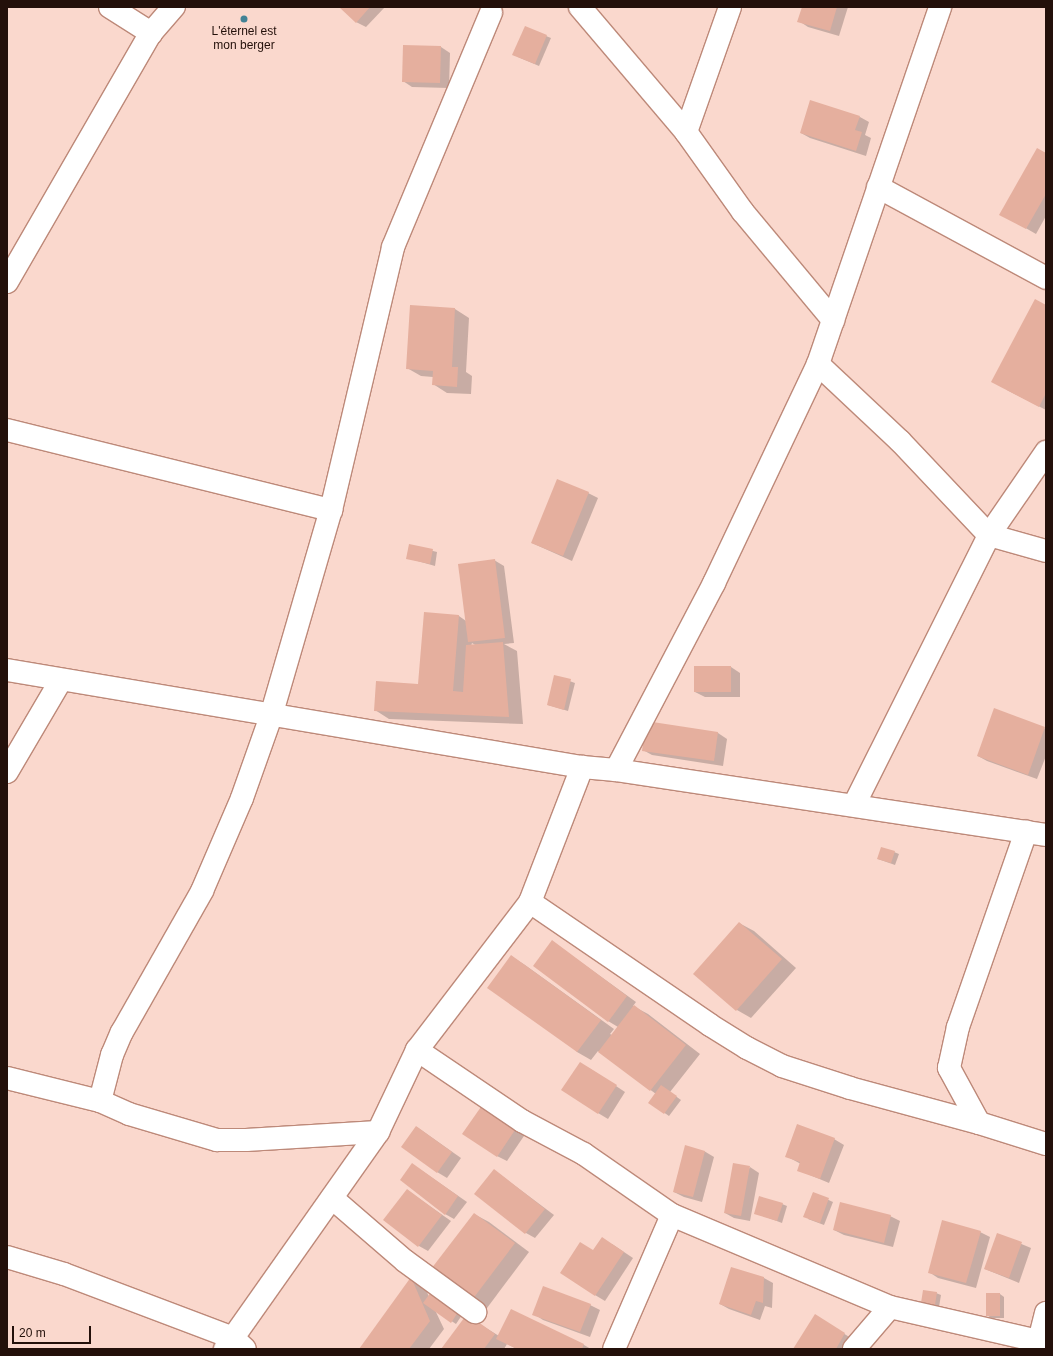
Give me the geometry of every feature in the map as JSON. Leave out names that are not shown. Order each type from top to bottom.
[{"type":"street","points":[[110,7],[151,33]]},
{"type":"street","points":[[7,282],[151,33],[174,7]]},
{"type":"street","points":[[580,7],[686,132],[743,212],[833,320]]},
{"type":"street","points":[[686,132],[730,7]]},
{"type":"street","points":[[616,770],[714,583],[818,364],[940,7]]},
{"type":"street","points":[[100,1101],[112,1055],[122,1032],[202,891],[242,798],[271,716],[331,510],[393,247],[491,13]]},
{"type":"street","points":[[878,187],[1046,278]]},
{"type":"street","points":[[818,364],[900,441],[988,535],[1046,551]]},
{"type":"street","points":[[7,430],[331,510]]},
{"type":"street","points":[[854,805],[988,535],[1046,452]]},
{"type":"street","points":[[7,670],[271,716],[582,767],[616,770],[1036,833],[958,1027],[948,1068],[979,1123]]},
{"type":"street","points":[[7,772],[61,680]]},
{"type":"street","points":[[7,1257],[64,1274],[234,1345],[378,1132],[417,1050],[530,902],[582,767]]},
{"type":"street","points":[[530,902],[710,1025],[747,1048],[782,1066],[850,1088],[979,1123],[1046,1144]]},
{"type":"street","points":[[417,1050],[522,1121],[584,1154],[672,1215],[890,1307],[1040,1345],[1046,1313]]},
{"type":"street","points":[[7,1078],[100,1101],[129,1114],[217,1140],[246,1140],[378,1132]]},
{"type":"street","points":[[332,1198],[406,1261],[475,1312]]},
{"type":"street","points":[[614,1349],[672,1215]]},
{"type":"street","points":[[854,1349],[890,1307]]},
{"type":"building","points":[[339,7],[370,7],[356,23]]},
{"type":"building","points":[[802,7],[837,7],[830,31],[797,22]]},
{"type":"building","points":[[525,26],[547,35],[535,64],[512,55]]},
{"type":"building","points":[[403,45],[441,46],[440,83],[402,82]]},
{"type":"building","points":[[810,100],[860,116],[855,130],[862,132],[856,151],[800,133]]},
{"type":"building","points":[[1037,148],[1046,153],[1046,194],[1026,229],[999,215]]},
{"type":"building","points":[[1035,299],[1046,305],[1046,393],[1039,407],[991,382]]},
{"type":"building","points":[[410,305],[455,308],[452,367],[458,367],[457,387],[432,385],[433,371],[406,369]]},
{"type":"building","points":[[557,479],[589,492],[563,556],[531,543]]},
{"type":"building","points":[[409,544],[433,549],[430,564],[406,559]]},
{"type":"building","points":[[495,559],[505,638],[468,642],[458,564]]},
{"type":"building","points":[[424,612],[459,615],[453,691],[463,692],[466,645],[503,642],[509,717],[374,711],[376,681],[418,684]]},
{"type":"building","points":[[694,666],[731,666],[731,692],[694,692]]},
{"type":"building","points":[[554,675],[571,679],[564,710],[547,705]]},
{"type":"building","points":[[994,708],[1045,727],[1028,775],[977,756]]},
{"type":"building","points":[[646,721],[718,732],[714,761],[642,751]]},
{"type":"building","points":[[881,847],[895,851],[891,863],[877,859]]},
{"type":"building","points":[[739,922],[782,959],[736,1011],[693,974]]},
{"type":"building","points":[[552,940],[627,996],[608,1022],[533,966]]},
{"type":"building","points":[[511,955],[601,1020],[577,1052],[487,988]]},
{"type":"building","points":[[634,1005],[686,1045],[650,1091],[598,1052]]},
{"type":"building","points":[[580,1062],[617,1085],[598,1114],[561,1090]]},
{"type":"building","points":[[661,1085],[677,1096],[664,1114],[648,1103]]},
{"type":"building","points":[[483,1104],[517,1127],[497,1157],[462,1134]]},
{"type":"building","points":[[797,1124],[835,1138],[820,1179],[797,1171],[800,1162],[785,1157]]},
{"type":"building","points":[[416,1126],[452,1152],[437,1173],[401,1147]]},
{"type":"building","points":[[685,1145],[705,1151],[693,1197],[673,1192]]},
{"type":"building","points":[[412,1163],[458,1196],[445,1215],[400,1180]]},
{"type":"building","points":[[733,1163],[750,1166],[741,1216],[724,1213]]},
{"type":"building","points":[[494,1169],[545,1209],[525,1234],[474,1194]]},
{"type":"building","points":[[407,1189],[442,1215],[418,1247],[383,1220]]},
{"type":"building","points":[[813,1192],[829,1198],[820,1223],[803,1217]]},
{"type":"building","points":[[759,1196],[783,1203],[777,1221],[754,1214]]},
{"type":"building","points":[[840,1202],[891,1215],[884,1243],[833,1230]]},
{"type":"building","points":[[474,1213],[515,1243],[469,1304],[428,1273]]},
{"type":"building","points":[[942,1220],[981,1231],[966,1283],[928,1273]]},
{"type":"building","points":[[997,1233],[1022,1242],[1009,1278],[984,1269]]},
{"type":"building","points":[[602,1237],[624,1252],[595,1296],[560,1273],[580,1242],[593,1250]]},
{"type":"building","points":[[731,1267],[764,1277],[763,1303],[756,1301],[751,1315],[719,1304]]},
{"type":"building","points":[[411,1277],[430,1321],[409,1349],[359,1349]]},
{"type":"building","points":[[543,1286],[591,1304],[580,1332],[532,1315]]},
{"type":"building","points":[[923,1290],[937,1292],[935,1305],[921,1303]]},
{"type":"building","points":[[431,1292],[458,1312],[451,1323],[423,1303]]},
{"type":"building","points":[[986,1293],[1000,1293],[1000,1316],[986,1316]]},
{"type":"building","points":[[511,1309],[584,1344],[582,1349],[517,1349],[496,1339]]},
{"type":"building","points":[[467,1314],[495,1334],[484,1349],[441,1349]]},
{"type":"building","points":[[815,1314],[845,1333],[836,1349],[793,1349]]},
{"type":"place","name":"L'éternel est mon berger","points":[[244,19]]}]
